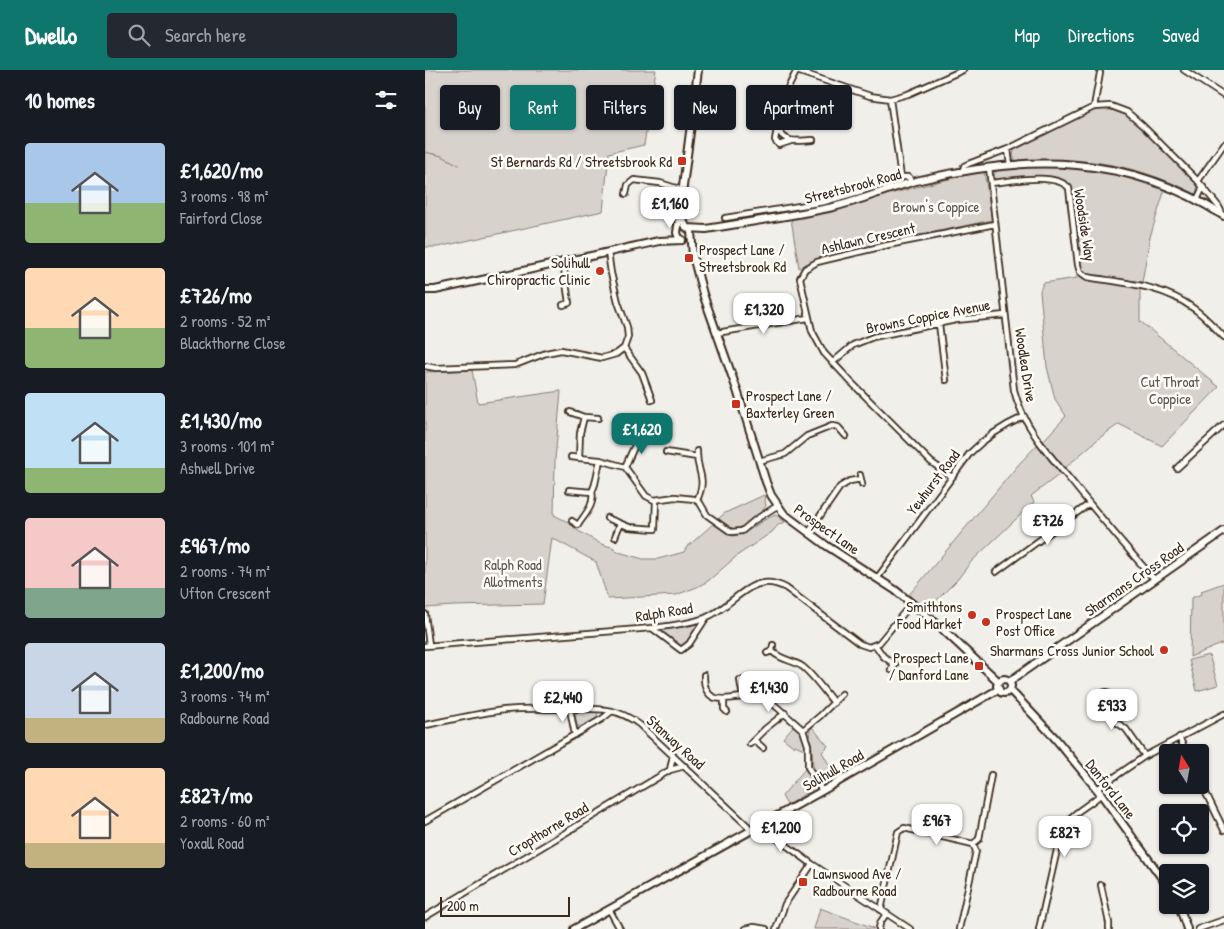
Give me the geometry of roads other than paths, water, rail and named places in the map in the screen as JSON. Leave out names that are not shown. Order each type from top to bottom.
[{"type":"street","points":[[687,239],[679,238],[678,231],[698,70]]},
{"type":"street","points":[[790,85],[797,70],[870,96],[890,99],[908,94],[963,70]]},
{"type":"street","points":[[1184,70],[1224,96]]},
{"type":"street","points":[[1094,107],[1100,73]]},
{"type":"street","points":[[890,99],[899,182],[909,178],[911,182]]},
{"type":"street","name":"Streetsbrook Road","points":[[963,171],[964,166],[968,164],[1009,149],[1094,107],[1111,106],[1127,112],[1198,181],[1224,216]]},
{"type":"street","points":[[776,130],[775,140],[779,145],[793,140],[811,140],[809,146]]},
{"type":"street","points":[[778,130],[783,136],[793,140]]},
{"type":"street","points":[[1198,181],[1224,144]]},
{"type":"street","points":[[1009,149],[1010,165]]},
{"type":"street","name":"Streetsbrook Road","points":[[425,291],[659,240],[687,239],[706,229],[748,218],[833,207],[855,202],[899,182],[911,182],[963,171],[1010,165],[1053,163],[1104,168],[1147,178],[1197,200],[1224,216]]},
{"type":"street","name":"Woodlea Drive","points":[[989,168],[1014,390],[1023,417],[1039,443],[1155,580]]},
{"type":"street","name":"Woodside Way","points":[[991,184],[1045,179],[1061,181],[1069,188],[1078,265],[1082,274],[1087,278],[1141,286],[1165,293],[1193,308],[1224,337]]},
{"type":"street","points":[[626,194],[627,185],[633,180],[660,183],[682,190]]},
{"type":"street","points":[[1197,200],[1203,187]]},
{"type":"street","name":"Prospect Lane","points":[[680,213],[687,227],[687,239],[716,333],[737,390],[759,461],[777,506],[784,514],[827,546],[878,577],[912,603],[999,682]]},
{"type":"street","name":"Streetsbrook Road","points":[[725,218],[748,218]]},
{"type":"street","name":"Ashlawn Crescent","points":[[952,477],[931,462],[832,363],[818,341],[808,318],[800,278],[805,269],[811,265],[888,246],[995,224]]},
{"type":"street","name":"Streetsbrook Road","points":[[659,240],[687,227],[706,229]]},
{"type":"street","points":[[425,366],[437,368],[515,365],[546,353],[561,350],[595,358],[605,358],[616,354],[624,348],[628,337],[627,326],[616,295],[608,252]]},
{"type":"street","points":[[563,262],[569,303],[573,308]]},
{"type":"street","points":[[563,305],[569,303]]},
{"type":"street","name":"Browns Coppice Avenue","points":[[832,363],[846,350],[867,339],[939,324],[1005,315]]},
{"type":"street","points":[[716,333],[808,318]]},
{"type":"street","points":[[939,324],[946,380]]},
{"type":"street","points":[[624,348],[642,373],[652,400]]},
{"type":"street","points":[[570,412],[583,417],[598,418]]},
{"type":"street","points":[[579,458],[580,432],[583,417]]},
{"type":"street","name":"Yewhurst Road","points":[[878,577],[971,453],[986,438],[1001,427],[1023,417]]},
{"type":"street","points":[[759,461],[785,454],[807,436],[832,426],[838,427],[846,436]]},
{"type":"street","points":[[1177,468],[1224,426]]},
{"type":"street","points":[[625,467],[639,436],[632,436]]},
{"type":"street","points":[[697,451],[703,484],[697,500]]},
{"type":"street","points":[[666,452],[697,457]]},
{"type":"street","points":[[571,457],[600,460],[625,467],[647,496],[656,500],[675,497],[697,500],[707,515],[731,532],[743,531],[755,520],[777,506]]},
{"type":"street","points":[[572,521],[576,527],[592,504],[592,492],[600,460]]},
{"type":"street","points":[[809,532],[840,487],[850,481],[861,479]]},
{"type":"street","points":[[569,490],[592,492]]},
{"type":"street","points":[[607,518],[629,527],[655,528],[656,500]]},
{"type":"street","points":[[996,572],[1089,504]]},
{"type":"street","points":[[615,537],[620,524]]},
{"type":"street","name":"Sharmans Cross Road","points":[[1010,681],[1224,531]]},
{"type":"street","name":"Ralph Road","points":[[427,646],[651,628],[685,623],[706,618],[727,606],[753,585],[771,582],[786,588],[862,646],[869,648],[876,646]]},
{"type":"street","points":[[891,670],[895,666],[883,656],[876,646],[912,603]]},
{"type":"street","points":[[425,614],[427,646]]},
{"type":"street","points":[[651,628],[681,650],[689,644],[706,618]]},
{"type":"street","points":[[773,645],[769,652],[800,665],[809,672],[834,703]]},
{"type":"street","points":[[703,675],[703,684],[711,695],[724,700],[753,696],[764,698],[785,713],[803,730],[808,744],[808,767],[822,791]]},
{"type":"street","points":[[1004,679],[1010,681],[1011,686],[1009,690],[1003,692],[999,689],[997,685],[999,682],[1004,679]]},
{"type":"street","points":[[740,680],[743,697]]},
{"type":"street","points":[[697,685],[703,684]]},
{"type":"street","name":"Solihull Road","points":[[574,929],[822,791],[999,689]]},
{"type":"street","name":"Danford Lane","points":[[1009,690],[1055,738],[1099,792],[1159,874]]},
{"type":"street","points":[[1095,695],[1105,693],[1107,712],[1113,720],[1126,729],[1145,756]]},
{"type":"street","points":[[803,730],[842,694]]},
{"type":"street","points":[[724,700],[724,709],[727,712]]},
{"type":"street","points":[[570,708],[575,735]]},
{"type":"street","points":[[425,725],[505,710],[595,708],[612,710]]},
{"type":"street","points":[[425,821],[603,719],[612,710]]},
{"type":"street","name":"Stanway Road","points":[[612,710],[632,719],[752,830]]},
{"type":"street","points":[[750,744],[765,728],[785,713]]},
{"type":"street","points":[[1039,929],[1057,848],[1063,827],[1070,818],[1099,792],[1145,756],[1224,714]]},
{"type":"street","points":[[1179,737],[1182,744]]},
{"type":"street","points":[[754,740],[763,748]]},
{"type":"street","points":[[670,770],[673,755]]},
{"type":"street","name":"Cropthorne Road","points":[[425,917],[670,770],[685,766]]},
{"type":"street","points":[[973,844],[979,839],[991,775]]},
{"type":"street","points":[[1206,794],[1224,830]]},
{"type":"street","points":[[760,826],[812,864],[910,929]]},
{"type":"street","points":[[881,910],[897,832],[900,829],[904,828],[973,844]]},
{"type":"street","points":[[959,929],[976,851],[973,844]]},
{"type":"street","points":[[776,929],[785,904],[812,864]]},
{"type":"street","points":[[1101,885],[1109,929]]},
{"type":"street","points":[[609,909],[620,929]]},
{"type":"street","points":[[879,929],[880,923],[886,914]]},
{"type":"street","points":[[1182,914],[1187,929]]},
{"type":"street","points":[[1198,929],[1224,920]]},
{"type":"street","points":[[745,929],[754,927],[766,929]]},
{"type":"waterway","points":[[425,152],[442,156],[459,165]]},
{"type":"place","name":"St Bernards Rd / Streetsbrook Rd","points":[[682,161]]},
{"type":"place","name":"Prospect Lane / Streetsbrook Rd","points":[[689,258]]},
{"type":"place","name":"Solihull Chiropractic Clinic","points":[[600,271]]},
{"type":"place","name":"Prospect Lane / Baxterley Green","points":[[736,404]]},
{"type":"place","name":"Smithtons Food Market","points":[[972,615]]},
{"type":"place","name":"Prospect Lane Post Office","points":[[986,622]]},
{"type":"place","name":"Sharmans Cross Junior School","points":[[1164,650]]},
{"type":"place","name":"Prospect Lane / Danford Lane","points":[[979,666]]},
{"type":"place","name":"Lawnswood Ave / Radbourne Road","points":[[803,882]]},
{"type":"park label","name":"Brown's Coppice","points":[[936,206]]},
{"type":"park label","name":"Cut Throat Coppice","points":[[1170,390]]},
{"type":"park label","name":"Ralph Road Allotments","points":[[513,572]]}]
